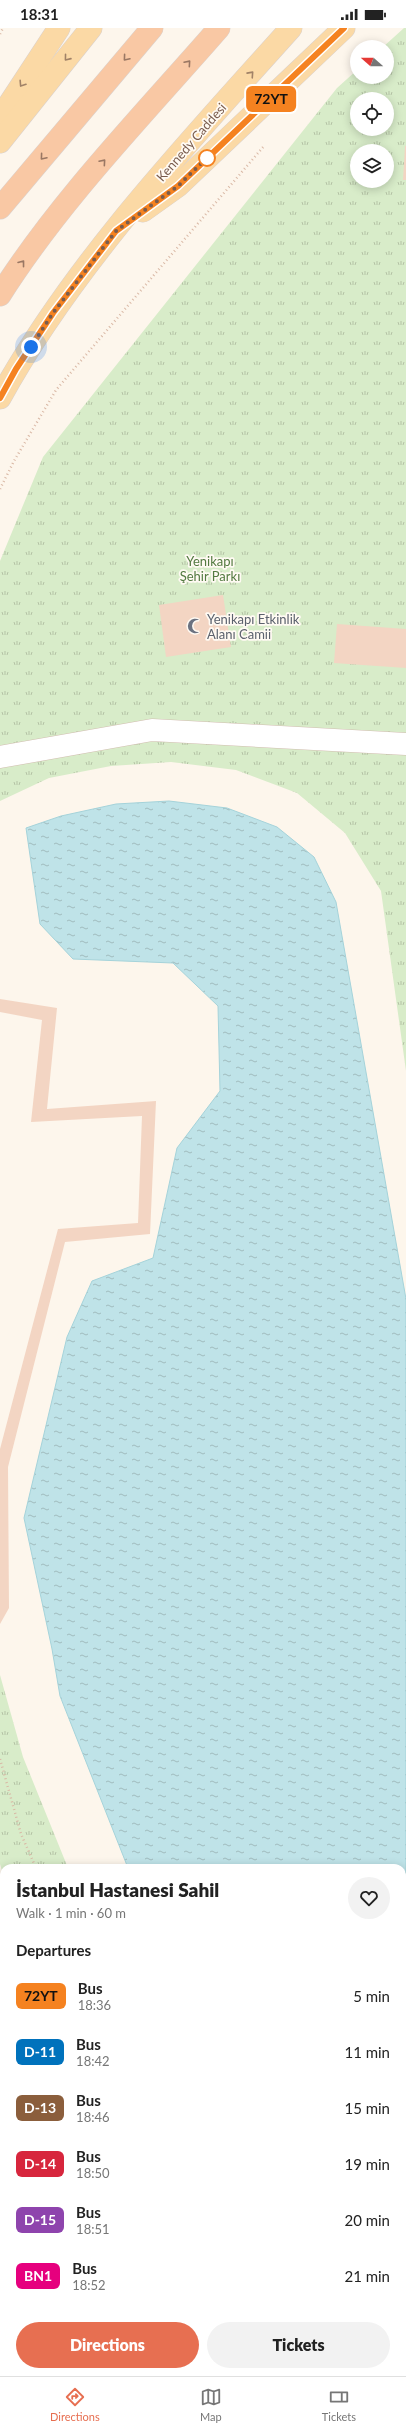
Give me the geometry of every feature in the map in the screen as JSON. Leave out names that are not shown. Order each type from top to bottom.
[{"type":"highway","points":[[0,208],[152,28]]},
{"type":"highway","points":[[0,295],[17,269],[88,178],[219,28]]},
{"type":"main road","points":[[0,118],[58,28]]},
{"type":"main road","points":[[0,142],[92,28]]},
{"type":"main road","name":"Kennedy Caddesi","points":[[0,398],[16,369],[53,313],[116,231],[195,136],[291,28]]},
{"type":"main road","points":[[116,231],[178,186],[344,28]]},
{"type":"street","points":[[0,757],[152,730],[406,744]]},
{"type":"path","points":[[0,34],[3,28]]},
{"type":"path","points":[[0,489],[56,390],[244,172],[266,142]]},
{"type":"path","points":[[0,1759],[22,1834],[34,1864]]},
{"type":"green space","name":"Yenikapı Şehir Parkı","points":[[404,28],[406,28],[406,1071],[381,891],[345,833],[297,793],[236,770],[171,762],[111,766],[49,778],[0,801],[0,561],[43,457],[337,88],[350,76],[350,84],[394,84],[394,40],[391,40]]},
{"type":"green space","points":[[0,1675],[23,1757],[66,1864],[0,1864]]},
{"type":"water","points":[[169,801],[227,808],[277,827],[314,857],[336,902],[406,1299],[406,1864],[126,1864],[60,1696],[52,1649],[24,1518],[67,1337],[92,1281],[153,1258],[177,1148],[220,1091],[218,1006],[173,963],[73,959],[40,924],[26,828],[61,816],[116,804]]},
{"type":"building","points":[[405,146],[406,180],[403,180]]},
{"type":"building","name":"Yenikapı Etkinlik Alanı Camii","points":[[223,595],[231,647],[166,657],[159,605]]},
{"type":"building","points":[[337,624],[406,629],[406,668],[334,663]]},
{"type":"building","points":[[0,999],[57,1008],[47,1109],[156,1101],[150,1234],[65,1242],[8,1467],[9,1608],[0,1624],[0,1449],[58,1229],[138,1223],[142,1116],[31,1122],[42,1020],[0,1012]]},
{"type":"bus line","name":"72YT","points":[[0,398],[16,369],[53,313],[116,231],[178,186],[344,28]]},
{"type":"place","name":"Yenikapı Etkinlik Alanı Camii","points":[[195,626]]},
{"type":"route","points":[[31,347],[53,313],[116,231],[178,186],[212,153],[207,158]]}]
